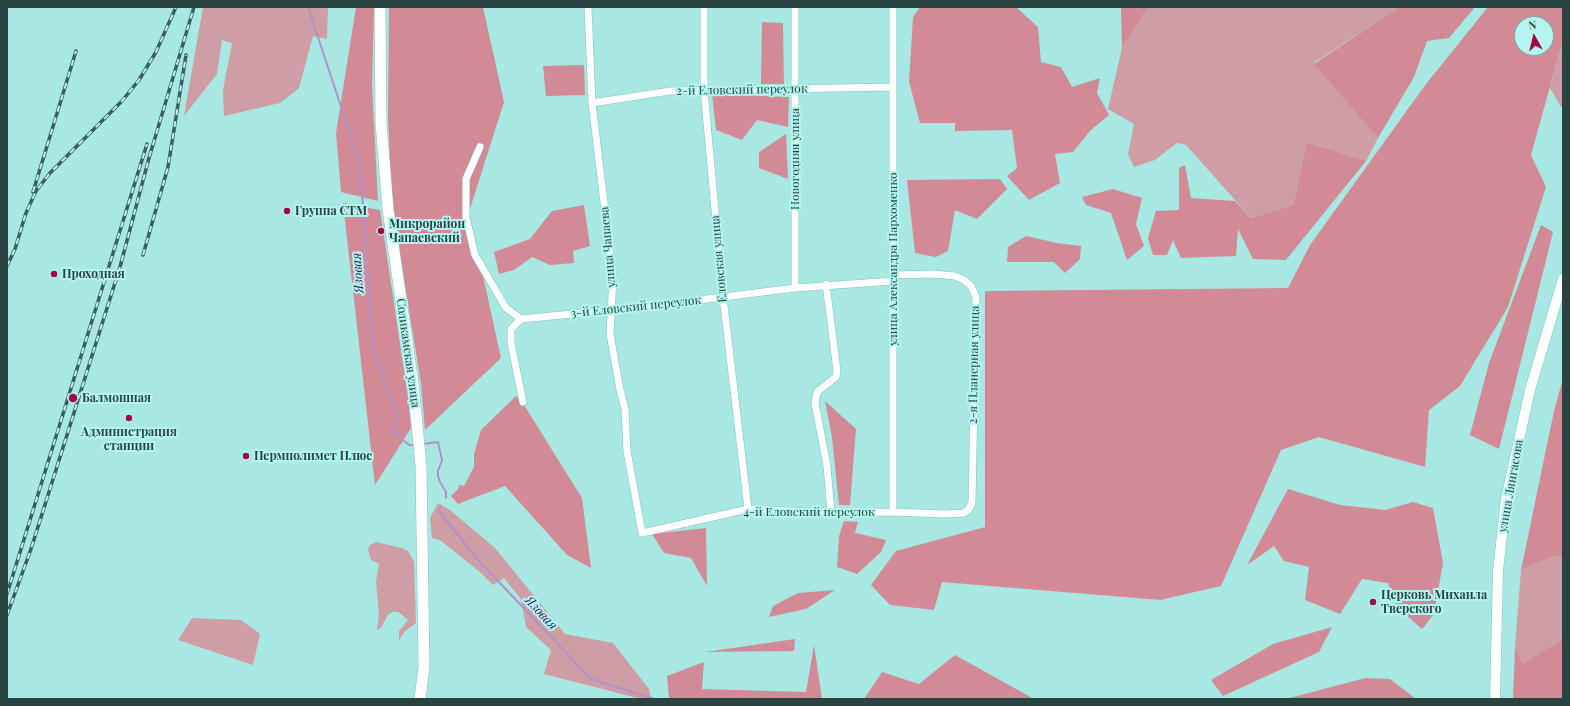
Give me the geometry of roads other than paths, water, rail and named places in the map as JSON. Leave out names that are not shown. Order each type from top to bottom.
[{"type":"main road","name":"Соликамская улица","points":[[380,7],[381,123],[387,195],[417,421],[420,466],[424,667],[420,699]]},
{"type":"main road","name":"улица Лянгасова","points":[[1495,699],[1498,571],[1506,499],[1530,390],[1563,279]]},
{"type":"street","name":"улица Чапаева","points":[[588,7],[592,103],[613,277],[610,334],[616,372],[625,409],[627,451],[642,533]]},
{"type":"street","name":"Еловская улица","points":[[704,7],[704,90],[723,297],[748,509]]},
{"type":"street","name":"Новогодняя улица","points":[[795,7],[795,288]]},
{"type":"street","name":"улица Александра Пархоменко","points":[[892,512],[893,7]]},
{"type":"street","name":"2-й Еловский переулок","points":[[592,103],[670,91],[892,87]]},
{"type":"street","points":[[480,147],[466,179],[466,217],[475,255],[506,308],[522,319],[511,330],[511,344],[523,402]]},
{"type":"street","name":"2-я Планерная улица","points":[[893,278],[933,274],[955,276],[964,280],[971,286],[976,297],[972,502]]},
{"type":"street","name":"3-й Еловский переулок","points":[[522,319],[612,310],[826,284],[893,278]]},
{"type":"street","points":[[826,284],[837,371],[836,377],[817,392],[815,403],[827,466],[831,513]]},
{"type":"street","name":"4-й Еловский переулок","points":[[642,533],[748,509],[831,513],[964,513],[972,502]]},
{"type":"waterway","name":"Язовая","points":[[308,7],[360,164],[373,348],[398,419],[393,432],[409,445],[415,445]]},
{"type":"waterway","name":"Язовая","points":[[423,444],[438,442],[442,460],[438,471],[438,476],[446,492],[446,498]]},
{"type":"waterway","name":"Язовая","points":[[441,506],[439,510],[442,515],[479,561],[591,679],[654,699]]},
{"type":"waterway","name":"Язовая","points":[[1431,699],[1436,699]]},
{"type":"railway","points":[[7,266],[15,249],[26,213],[36,191],[50,173],[122,101],[139,80],[156,52],[176,7]]},
{"type":"railway","points":[[7,615],[31,549],[120,267],[149,158],[194,7]]},
{"type":"railway","points":[[33,192],[76,51]]},
{"type":"railway","points":[[143,255],[168,167],[186,55]]},
{"type":"railway","points":[[7,594],[147,144]]},
{"type":"place","name":"Группа СТМ","points":[[287,211]]},
{"type":"place","name":"Микрорайон Чапаевский","points":[[381,231]]},
{"type":"place","name":"Проходная","points":[[54,274]]},
{"type":"place","name":"Балмошная","points":[[73,398]]},
{"type":"place","name":"Администрация станции","points":[[129,418]]},
{"type":"place","name":"Пермполимет Плюс","points":[[246,456]]},
{"type":"place","name":"Церковь Михаила Тверского","points":[[1373,602]]}]
